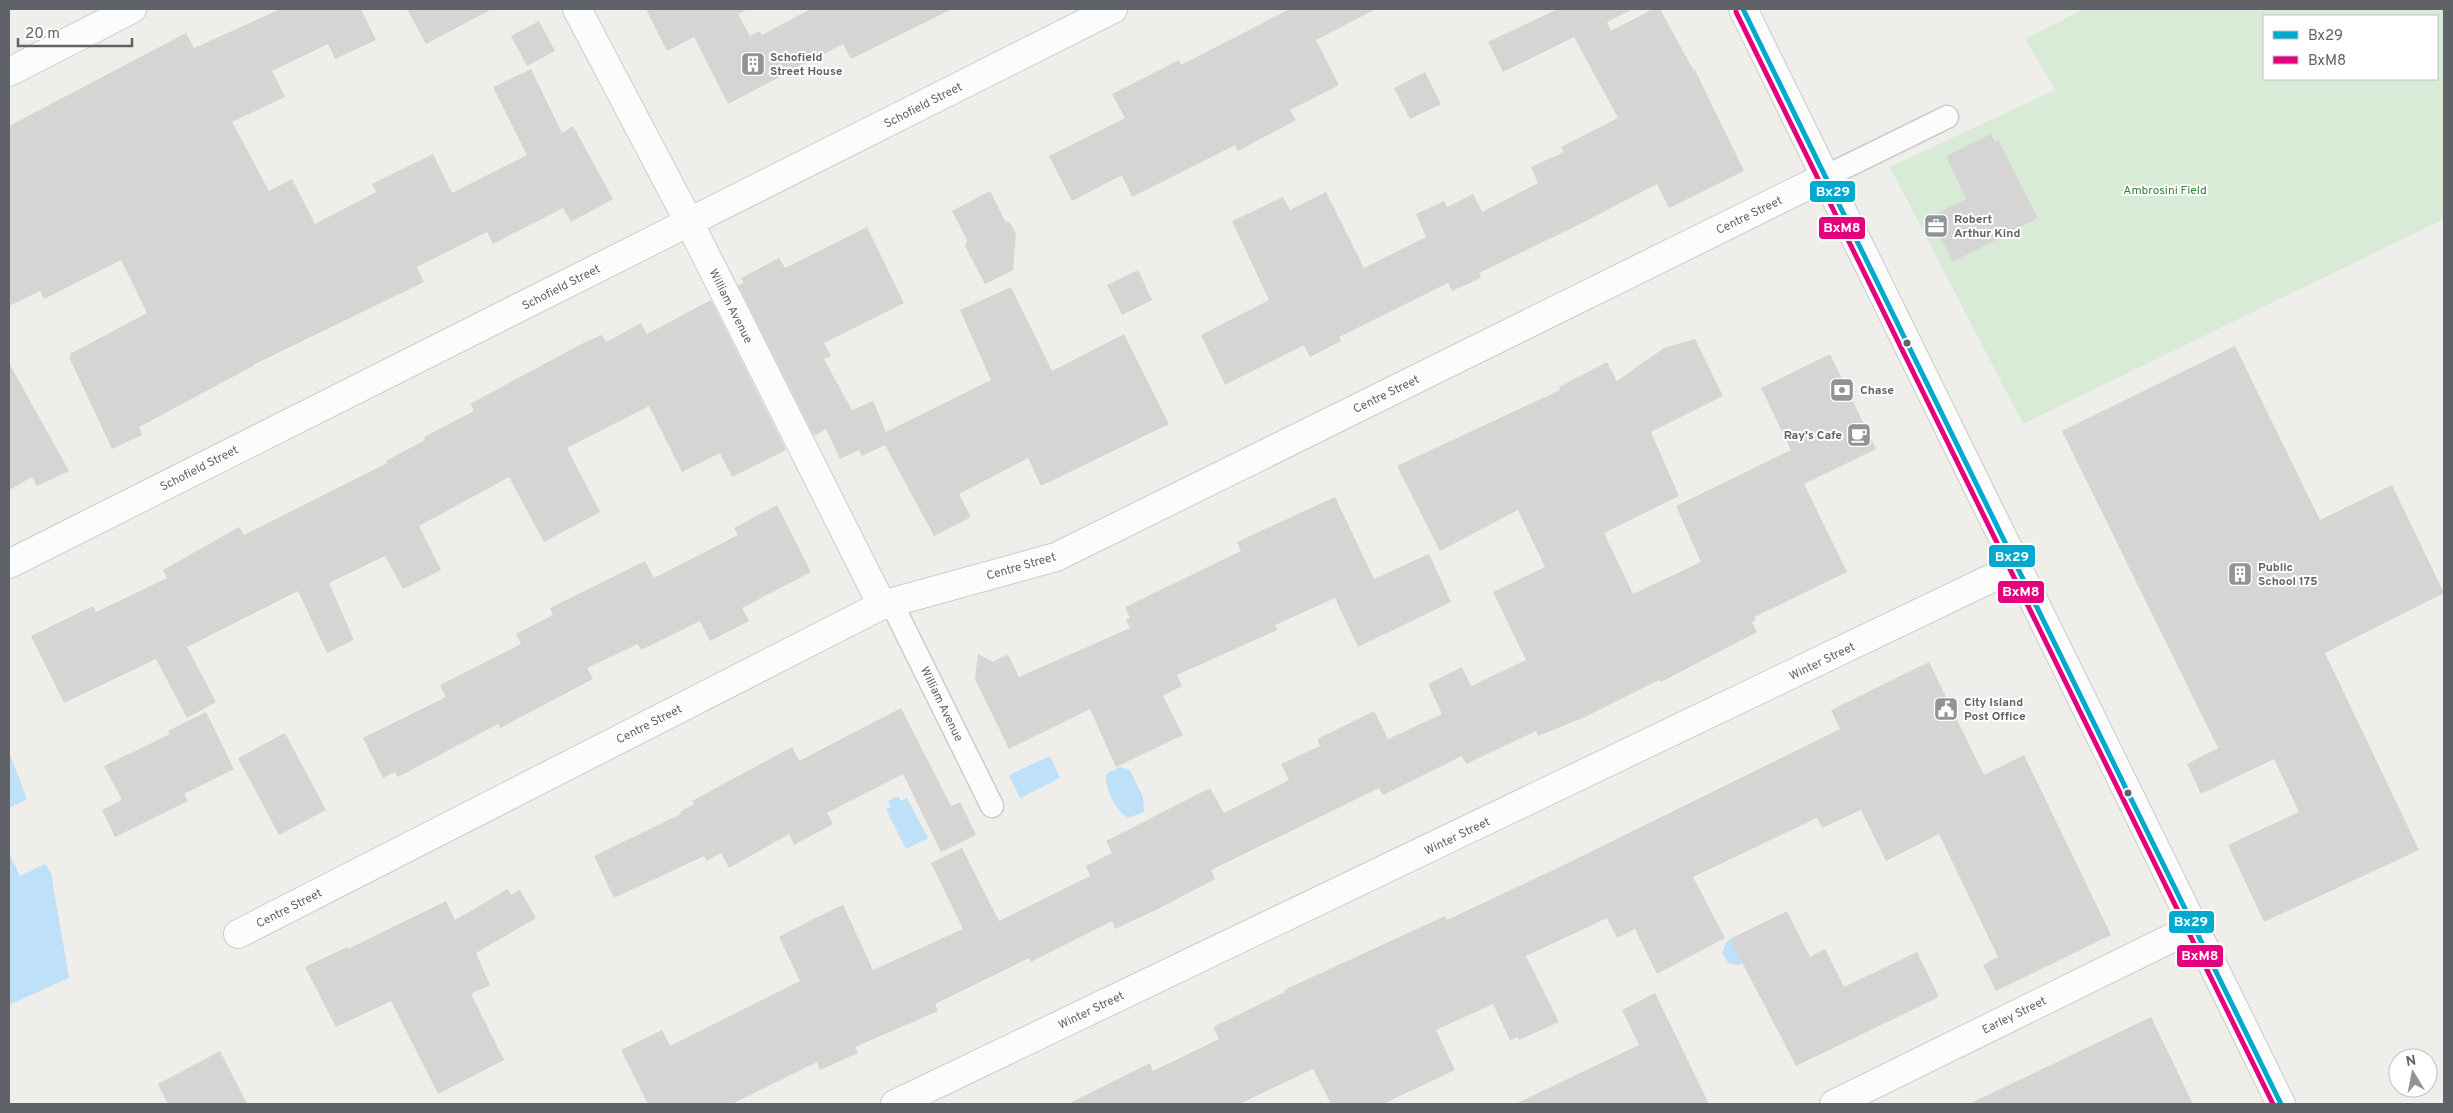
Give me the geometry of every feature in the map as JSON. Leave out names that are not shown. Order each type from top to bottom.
[{"type":"street","points":[[9,72],[132,9]]},
{"type":"street","name":"William Avenue","points":[[577,9],[887,603]]},
{"type":"street","name":"Schofield Street","points":[[9,564],[1113,9]]},
{"type":"street","points":[[1743,9],[1827,176],[2281,1104]]},
{"type":"street","name":"Centre Street","points":[[238,934],[887,603],[1056,557],[1827,176]]},
{"type":"street","name":"Winter Street","points":[[896,1104],[2018,566]]},
{"type":"street","name":"Earley Street","points":[[1834,1104],[2194,927]]},
{"type":"lane","points":[[1827,176],[1947,117]]},
{"type":"lane","name":"William Avenue","points":[[887,603],[992,806]]},
{"type":"green space","name":"Ambrosini Field","points":[[2084,9],[2444,9],[2444,219],[2023,424],[1890,167],[2055,90],[2025,39]]},
{"type":"water","points":[[9,752],[27,799],[9,808]]},
{"type":"water","points":[[1050,756],[1060,778],[1020,798],[1009,775]]},
{"type":"water","points":[[1120,767],[1130,770],[1143,797],[1144,812],[1128,818],[1115,805],[1106,780],[1106,774]]},
{"type":"water","points":[[898,796],[901,801],[907,798],[928,838],[906,849],[886,809],[891,807],[888,801]]},
{"type":"water","points":[[9,853],[20,876],[45,864],[51,873],[69,978],[9,1005]]},
{"type":"water","points":[[1757,926],[1769,949],[1739,965],[1728,963],[1722,952],[1727,941]]},
{"type":"building","points":[[281,9],[361,9],[376,40],[335,59],[328,44],[272,71],[285,97],[232,122],[269,191],[292,179],[315,224],[376,192],[372,184],[433,154],[452,193],[527,155],[493,87],[531,69],[562,133],[573,126],[613,199],[571,222],[563,208],[493,244],[487,232],[417,267],[424,282],[253,365],[139,427],[142,435],[112,449],[69,357],[71,356],[70,354],[147,313],[121,260],[44,299],[40,291],[9,306],[9,126],[186,33],[194,48]]},
{"type":"building","points":[[407,9],[492,9],[426,44]]},
{"type":"building","points":[[646,9],[749,9],[738,14],[750,36],[760,31],[762,35],[811,9],[952,9],[851,59],[843,44],[728,104],[694,37],[667,51]]},
{"type":"building","points":[[1290,9],[1376,9],[1316,40],[1339,85],[1290,110],[1296,120],[1238,151],[1235,145],[1132,197],[1122,175],[1072,201],[1049,156],[1125,118],[1112,94],[1179,60],[1181,65]]},
{"type":"building","points":[[1558,9],[1633,9],[1607,22],[1611,31],[1653,9],[1660,9],[1695,70],[1744,171],[1669,208],[1657,184],[1479,273],[1481,278],[1452,291],[1448,283],[1339,337],[1341,341],[1310,357],[1304,345],[1225,385],[1201,335],[1269,300],[1232,221],[1283,197],[1290,210],[1326,192],[1364,268],[1426,237],[1416,214],[1444,201],[1447,207],[1473,194],[1482,212],[1538,183],[1531,167],[1564,152],[1561,147],[1618,118],[1574,37],[1503,72],[1488,42]]},
{"type":"building","points":[[539,21],[555,51],[527,66],[511,36]]},
{"type":"building","points":[[1425,72],[1441,104],[1410,119],[1394,88]]},
{"type":"building","points":[[1991,134],[1995,142],[1998,140],[2038,218],[1953,262],[1930,217],[1966,199],[1946,156]]},
{"type":"building","points":[[990,191],[1005,221],[1010,223],[1016,233],[1013,270],[985,284],[965,246],[967,240],[952,211]]},
{"type":"building","points":[[867,227],[904,303],[824,343],[831,356],[824,359],[852,410],[873,401],[886,432],[991,380],[960,310],[1011,287],[1052,371],[1124,334],[1169,424],[1041,486],[1028,458],[959,494],[971,517],[934,536],[885,445],[862,456],[859,450],[840,459],[826,429],[814,436],[738,285],[744,283],[741,278],[779,258],[785,268]]},
{"type":"building","points":[[1138,270],[1152,300],[1122,315],[1107,285]]},
{"type":"building","points":[[711,300],[786,450],[732,477],[720,453],[682,472],[649,406],[567,448],[600,512],[544,542],[509,477],[419,526],[441,570],[403,589],[385,556],[329,583],[354,640],[327,653],[298,591],[187,647],[216,702],[187,718],[156,659],[64,703],[31,636],[93,606],[96,612],[167,578],[163,570],[239,527],[244,535],[387,463],[386,461],[425,440],[424,437],[474,411],[470,404],[585,342],[602,335],[606,342],[641,323],[647,334]]},
{"type":"building","points":[[1695,339],[1723,396],[1651,432],[1679,496],[1604,533],[1633,594],[1701,562],[1676,506],[1791,450],[1761,388],[1830,354],[1876,449],[1804,484],[1847,572],[1754,617],[1756,620],[1752,622],[1757,632],[1661,682],[1659,680],[1585,717],[1538,736],[1536,731],[1466,764],[1462,756],[1383,795],[1379,788],[1211,870],[1215,879],[1158,909],[1115,929],[1112,921],[1031,962],[1029,958],[935,1004],[938,1011],[855,1047],[858,1053],[820,1070],[817,1062],[732,1104],[648,1104],[621,1050],[662,1030],[670,1046],[800,981],[779,937],[815,918],[843,905],[873,970],[963,929],[931,863],[962,848],[999,921],[1090,876],[1086,866],[1112,853],[1106,841],[1210,788],[1224,813],[1289,780],[1281,764],[1320,746],[1317,739],[1374,711],[1388,739],[1442,714],[1428,684],[1462,667],[1471,686],[1526,660],[1493,592],[1545,567],[1518,510],[1440,551],[1397,466],[1560,390],[1559,387],[1607,362],[1617,381],[1664,348]]},
{"type":"building","points":[[2235,346],[2320,520],[2392,485],[2444,593],[2325,653],[2419,850],[2264,922],[2228,845],[2299,812],[2274,759],[2201,794],[2187,764],[2218,748],[2062,431]]},
{"type":"building","points":[[9,363],[69,471],[37,486],[32,477],[9,490]]},
{"type":"building","points":[[1335,497],[1374,579],[1429,554],[1451,602],[1358,647],[1335,598],[1275,625],[1277,630],[1177,675],[1182,686],[1163,696],[1183,735],[1116,767],[1090,709],[1009,749],[975,679],[978,654],[993,662],[1008,654],[1019,677],[1130,628],[1126,620],[1130,618],[1125,607],[1241,551],[1237,542]]},
{"type":"building","points":[[777,505],[811,572],[742,608],[749,621],[710,641],[700,621],[641,650],[638,644],[587,668],[593,679],[500,728],[498,724],[398,777],[395,772],[383,778],[363,738],[446,697],[440,685],[521,644],[516,634],[553,615],[550,608],[645,561],[654,578],[738,535],[734,528]]},
{"type":"building","points":[[1929,662],[1984,775],[2024,755],[2111,935],[1996,991],[1983,965],[1998,957],[1939,834],[1886,861],[1861,810],[1822,828],[1817,818],[1693,877],[1725,938],[1657,974],[1635,929],[1617,938],[1607,918],[1526,956],[1559,1022],[1519,1040],[1518,1037],[1510,1040],[1493,1004],[1436,1030],[1455,1070],[1383,1104],[1331,1104],[1313,1069],[1239,1104],[1068,1104],[1150,1063],[1153,1071],[1219,1039],[1213,1027],[1285,992],[1284,990],[1445,916],[1447,920],[1570,862],[1840,729],[1831,710]]},
{"type":"building","points":[[901,708],[951,806],[960,802],[976,835],[941,852],[903,774],[827,813],[833,824],[794,845],[789,834],[729,868],[721,853],[707,861],[704,856],[614,898],[594,856],[681,814],[680,812],[694,804],[692,801],[792,747],[799,761]]},
{"type":"building","points":[[206,712],[234,769],[184,794],[188,801],[115,837],[102,810],[122,800],[104,766],[170,734],[168,731]]},
{"type":"building","points":[[285,733],[326,810],[279,835],[238,758]]},
{"type":"building","points":[[508,889],[511,895],[520,890],[536,918],[476,953],[490,985],[471,994],[504,1060],[438,1094],[391,1001],[336,1027],[305,967],[347,947],[348,949],[446,901],[455,920]]},
{"type":"building","points":[[1787,911],[1810,957],[1825,949],[1844,987],[1917,952],[1939,997],[1796,1066],[1730,939]]},
{"type":"building","points":[[1655,993],[1709,1104],[1515,1104],[1639,1045],[1622,1010]]},
{"type":"building","points":[[2151,1017],[2193,1104],[1969,1104]]},
{"type":"building","points":[[220,1051],[247,1104],[168,1104],[158,1084]]},
{"type":"transit line","name":"Bx29","points":[[1743,9],[2281,1104]]},
{"type":"transit line","name":"BxM8","points":[[1736,12],[2273,1104]]},
{"type":"place","name":"Schofield Street House","points":[[753,64]]},
{"type":"place","name":"Robert Arthur Kind","points":[[1936,226]]},
{"type":"place","name":"Chase","points":[[1842,390]]},
{"type":"place","name":"Ray's Cafe","points":[[1859,435]]},
{"type":"place","name":"Public School 175","points":[[2240,574]]},
{"type":"place","name":"City Island Post Office","points":[[1946,709]]}]
